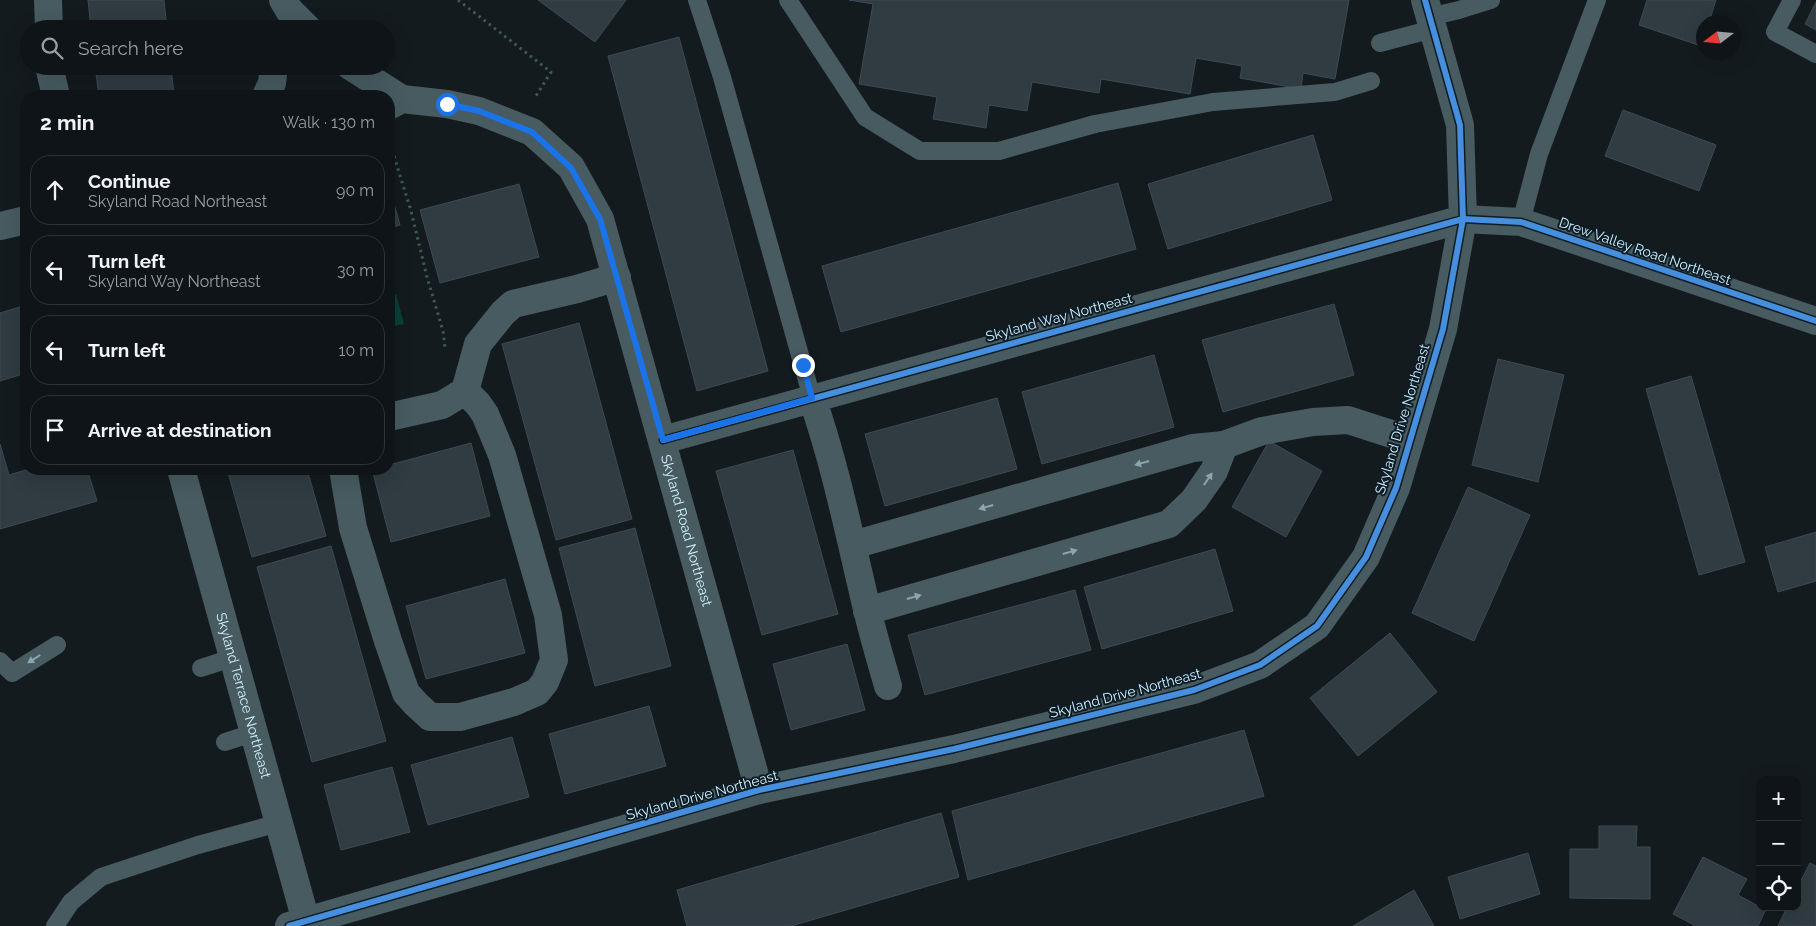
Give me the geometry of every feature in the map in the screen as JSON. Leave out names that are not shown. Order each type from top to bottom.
[{"type":"street","points":[[48,0],[49,20]]},
{"type":"street","points":[[275,0],[276,20]]},
{"type":"street","points":[[283,0],[288,10],[299,20]]},
{"type":"street","name":"Skyland Drive Northeast","points":[[297,924],[760,790],[954,749],[1194,690],[1260,665],[1317,626],[1366,557],[1396,488],[1443,329],[1463,219],[1460,125],[1429,15]]},
{"type":"street","points":[[51,75],[55,90]]},
{"type":"street","points":[[269,90],[273,75]]},
{"type":"street","name":"Skyland Road Northeast","points":[[361,75],[380,90]]},
{"type":"street","name":"Skyland Road Northeast","points":[[396,103],[447,104],[479,111],[532,132],[571,168],[600,219],[760,790]]},
{"type":"street","name":"Skyland Way Northeast","points":[[663,440],[1463,219]]},
{"type":"street","name":"Drew Valley Road Northeast","points":[[1463,219],[1521,222],[1816,321]]},
{"type":"street","points":[[0,226],[20,221]]},
{"type":"street","points":[[395,416],[442,405],[465,391],[478,344],[503,313],[514,304],[577,290],[617,277]]},
{"type":"street","points":[[344,475],[353,528],[388,642],[406,693],[430,716],[460,717],[514,702],[537,692],[545,682],[554,660],[548,615],[502,455],[485,414],[465,391]]},
{"type":"street","points":[[812,398],[823,430],[853,545],[867,611],[888,686]]},
{"type":"street","points":[[853,545],[1192,448],[1224,445],[1262,431],[1313,422],[1348,420],[1410,440]]},
{"type":"street","points":[[867,611],[1169,524],[1194,500],[1214,471],[1224,445]]},
{"type":"street","name":"Skyland Terrace Northeast","points":[[183,475],[279,823],[297,924]]},
{"type":"lane","points":[[697,0],[722,77],[812,398]]},
{"type":"lane","points":[[788,0],[865,117],[920,151],[998,150],[1095,124],[1203,104],[1336,92],[1371,81]]},
{"type":"lane","points":[[1380,43],[1429,15],[1459,10],[1491,0]]},
{"type":"lane","points":[[1521,222],[1539,154],[1597,0]]},
{"type":"lane","points":[[1792,0],[1775,32],[1816,54]]},
{"type":"lane","points":[[6,667],[57,645]]},
{"type":"lane","points":[[201,668],[232,658]]},
{"type":"lane","points":[[225,742],[253,733]]},
{"type":"lane","points":[[55,926],[71,902],[102,877],[198,845],[279,823]]},
{"type":"path","points":[[458,0],[551,72],[534,98]]},
{"type":"path","points":[[395,159],[443,331],[446,354]]},
{"type":"shaded area","points":[[395,294],[404,324],[395,326]]},
{"type":"building","points":[[88,0],[164,0],[166,20],[90,20]]},
{"type":"building","points":[[538,0],[626,0],[595,42]]},
{"type":"building","points":[[849,0],[1349,0],[1335,79],[1303,73],[1301,89],[1240,78],[1242,66],[1196,58],[1190,94],[1101,79],[1099,93],[1032,82],[1027,111],[989,105],[986,128],[933,119],[937,97],[859,84],[873,4]]},
{"type":"building","points":[[1647,0],[1716,0],[1711,15],[1696,15],[1696,44],[1639,25]]},
{"type":"building","points":[[1816,2],[1816,30],[1805,24]]},
{"type":"building","points":[[679,37],[768,371],[697,391],[608,56]]},
{"type":"building","points":[[96,75],[172,75],[173,90],[98,90]]},
{"type":"building","points":[[1623,110],[1716,145],[1699,191],[1605,156]]},
{"type":"building","points":[[1313,135],[1332,200],[1168,249],[1148,184]]},
{"type":"building","points":[[1118,183],[1136,249],[841,332],[822,266]]},
{"type":"building","points":[[519,184],[539,257],[440,283],[420,210]]},
{"type":"building","points":[[395,207],[400,225],[395,226]]},
{"type":"building","points":[[1334,304],[1354,375],[1223,412],[1202,340]]},
{"type":"building","points":[[20,307],[20,375],[0,381],[0,313]]},
{"type":"building","points":[[579,323],[632,519],[556,540],[502,344]]},
{"type":"building","points":[[1154,355],[1174,427],[1042,464],[1022,392]]},
{"type":"building","points":[[1498,359],[1564,375],[1538,482],[1472,465]]},
{"type":"building","points":[[1691,376],[1745,562],[1699,575],[1646,389]]},
{"type":"building","points":[[997,398],[1017,469],[885,506],[865,434]]},
{"type":"building","points":[[1269,441],[1322,471],[1286,537],[1232,507]]},
{"type":"building","points":[[471,443],[490,516],[391,542],[374,475],[395,475],[395,463]]},
{"type":"building","points":[[0,444],[9,475],[20,472],[20,475],[89,475],[97,501],[0,529]]},
{"type":"building","points":[[793,450],[838,614],[762,635],[716,471]]},
{"type":"building","points":[[229,475],[309,475],[326,536],[252,557]]},
{"type":"building","points":[[1468,487],[1530,515],[1474,641],[1412,613]]},
{"type":"building","points":[[635,528],[671,666],[595,686],[559,548]]},
{"type":"building","points":[[1816,532],[1816,581],[1778,592],[1765,547]]},
{"type":"building","points":[[331,546],[386,741],[312,762],[257,567]]},
{"type":"building","points":[[1215,549],[1233,611],[1102,649],[1084,587]]},
{"type":"building","points":[[505,579],[525,653],[426,679],[406,606]]},
{"type":"building","points":[[1075,590],[1091,650],[925,695],[908,635]]},
{"type":"building","points":[[1390,633],[1437,692],[1358,756],[1310,698]]},
{"type":"building","points":[[847,644],[865,710],[791,730],[773,664]]},
{"type":"building","points":[[649,706],[666,766],[565,794],[549,734]]},
{"type":"building","points":[[1244,730],[1264,796],[968,880],[952,811]]},
{"type":"building","points":[[512,737],[529,797],[428,825],[411,765]]},
{"type":"building","points":[[392,767],[410,832],[341,850],[324,785]]},
{"type":"building","points":[[941,813],[959,877],[791,926],[687,926],[677,890]]},
{"type":"building","points":[[1599,826],[1637,826],[1636,847],[1650,847],[1650,899],[1570,898],[1570,849],[1599,849]]},
{"type":"building","points":[[1528,853],[1540,894],[1460,919],[1448,877]]},
{"type":"building","points":[[1703,857],[1747,879],[1738,895],[1756,905],[1756,911],[1765,911],[1758,926],[1696,926],[1673,914]]},
{"type":"building","points":[[1810,863],[1816,866],[1816,926],[1778,926],[1785,911],[1801,911],[1801,880]]},
{"type":"building","points":[[1414,890],[1434,926],[1353,926]]},
{"type":"cycle path","points":[[289,926],[759,790],[954,749],[1194,690],[1260,665],[1317,626],[1366,557],[1396,488],[1443,329],[1463,219],[1460,125],[1425,0]]},
{"type":"cycle path","points":[[663,440],[1463,219],[1521,222],[1816,321]]},
{"type":"route","points":[[447,104],[479,111],[532,132],[571,168],[600,219],[663,440],[812,398],[803,365]]}]
